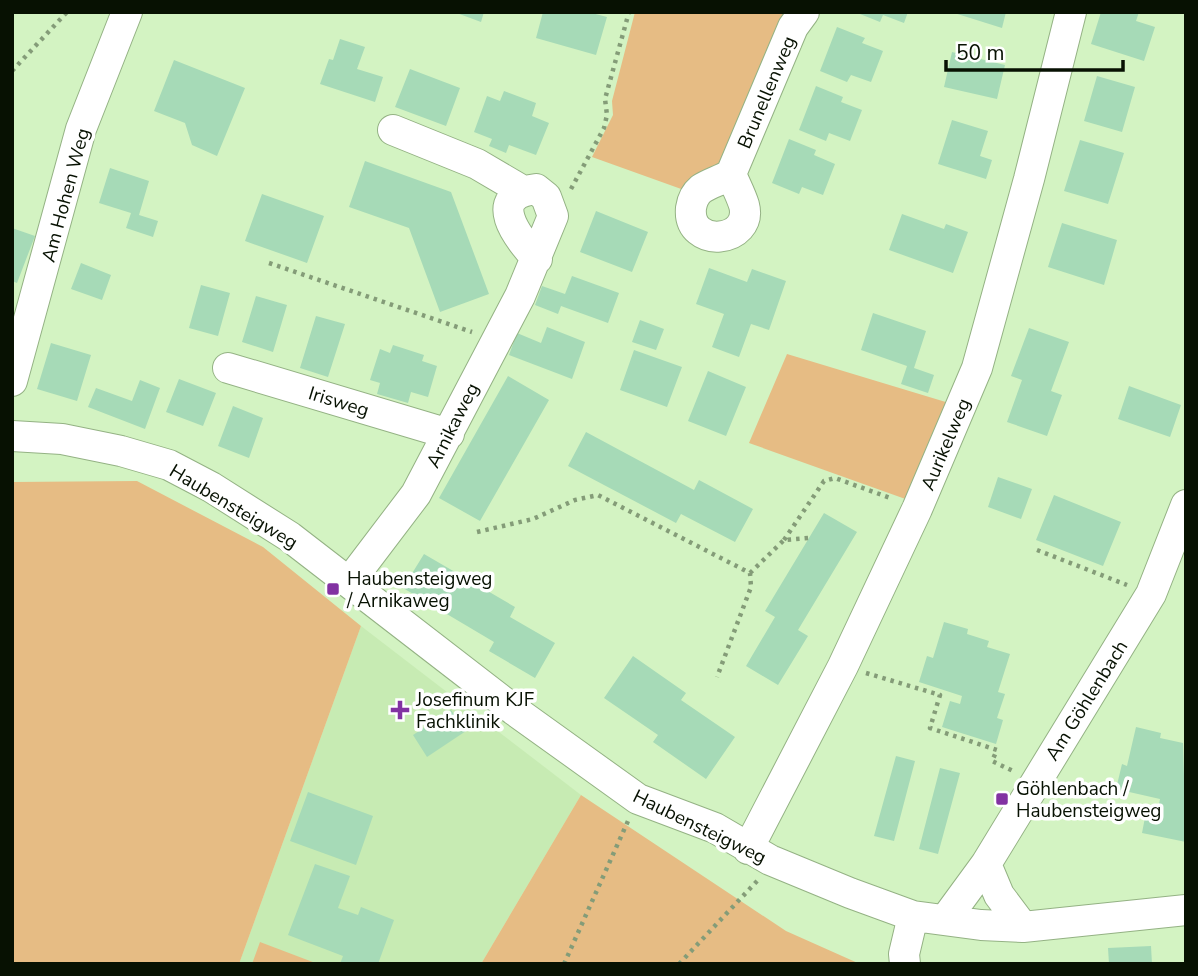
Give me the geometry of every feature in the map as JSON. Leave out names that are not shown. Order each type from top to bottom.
[{"type":"street","name":"Am Hohen Weg","points":[[12,381],[81,129],[127,12]]},
{"type":"street","name":"Brunellenweg","points":[[731,174],[793,27],[804,12]]},
{"type":"street","name":"Aurikelweg","points":[[759,854],[917,509],[977,368],[1071,12]]},
{"type":"street","points":[[393,130],[477,164],[523,191]]},
{"type":"street","points":[[537,259],[507,221],[510,205],[523,191],[536,189],[546,197],[553,216]]},
{"type":"street","name":"Arnikaweg","points":[[350,581],[416,494],[537,259],[553,216]]},
{"type":"street","name":"Irisweg","points":[[228,368],[449,434]]},
{"type":"street","name":"Haubensteigweg","points":[[12,436],[62,439],[169,465],[290,537],[514,710],[638,799],[715,828],[759,854],[914,916],[1023,927],[1186,911]]},
{"type":"street","name":"Am Göhlenbach","points":[[945,920],[986,864],[1151,594],[1186,505]]},
{"type":"street","points":[[986,864],[999,895],[1023,927]]},
{"type":"street","points":[[905,964],[904,954],[914,916]]},
{"type":"path","points":[[12,71],[67,12]]},
{"type":"path","points":[[553,216],[604,128],[607,115],[605,99],[629,12]]},
{"type":"path","points":[[269,263],[496,341]]},
{"type":"path","points":[[717,677],[748,600],[750,573],[784,540],[824,481],[835,478],[917,509]]},
{"type":"path","points":[[477,532],[533,519],[575,500],[598,495],[750,573]]},
{"type":"path","points":[[784,540],[809,538]]},
{"type":"path","points":[[1037,550],[1151,594]]},
{"type":"path","points":[[880,677],[940,695],[930,729],[997,750],[992,761]]},
{"type":"path","points":[[564,964],[638,799]]},
{"type":"path","points":[[680,964],[755,885],[759,854]]},
{"type":"shaded area","points":[[635,12],[785,12],[717,169],[684,190],[592,157],[613,115],[612,101]]},
{"type":"shaded area","points":[[787,354],[949,403],[911,501],[749,443]]},
{"type":"shaded area","points":[[137,481],[263,547],[361,626],[239,964],[12,964],[12,482]]},
{"type":"shaded area","name":"Josefinum KJF Fachklinik","points":[[361,626],[581,795],[481,964],[239,964]]},
{"type":"shaded area","points":[[581,795],[786,931],[860,964],[481,964]]},
{"type":"shaded area","points":[[260,942],[318,964],[252,964]]},
{"type":"building","points":[[454,12],[484,12],[481,22]]},
{"type":"building","points":[[543,12],[588,12],[607,17],[596,55],[536,38]]},
{"type":"building","points":[[855,12],[908,12],[904,23],[883,15],[880,22]]},
{"type":"building","points":[[951,12],[1006,12],[1002,28]]},
{"type":"building","points":[[1101,12],[1139,12],[1136,21],[1155,27],[1144,61],[1091,44]]},
{"type":"building","points":[[837,27],[865,38],[862,43],[883,51],[871,82],[851,75],[847,82],[820,71]]},
{"type":"building","points":[[340,39],[365,47],[357,69],[383,77],[375,102],[320,84],[329,59],[333,60]]},
{"type":"building","points":[[952,52],[1005,65],[997,99],[944,87]]},
{"type":"building","points":[[174,60],[245,88],[217,156],[192,145],[185,123],[154,111]]},
{"type":"building","points":[[410,69],[460,88],[446,126],[395,107]]},
{"type":"building","points":[[1097,76],[1135,87],[1122,132],[1084,121]]},
{"type":"building","points":[[816,86],[843,97],[841,102],[862,110],[850,141],[829,133],[826,141],[799,130]]},
{"type":"building","points":[[504,91],[536,103],[532,116],[549,123],[536,155],[509,145],[506,153],[489,146],[492,139],[474,132],[487,96],[500,101]]},
{"type":"building","points":[[952,120],[988,131],[980,156],[992,160],[986,179],[938,164]]},
{"type":"building","points":[[789,139],[816,150],[814,155],[835,164],[823,195],[802,187],[799,194],[772,183]]},
{"type":"building","points":[[1080,140],[1124,153],[1108,204],[1064,191]]},
{"type":"building","points":[[365,161],[451,192],[489,294],[440,312],[409,228],[349,207]]},
{"type":"building","points":[[110,168],[149,181],[139,215],[158,221],[153,237],[126,228],[131,213],[99,203]]},
{"type":"building","points":[[262,194],[324,216],[307,263],[245,241]]},
{"type":"building","points":[[596,211],[648,232],[632,272],[580,252]]},
{"type":"building","points":[[902,214],[944,229],[946,224],[968,232],[953,273],[889,250]]},
{"type":"building","points":[[1062,223],[1117,240],[1104,285],[1048,267]]},
{"type":"building","points":[[12,228],[35,236],[17,283],[12,281]]},
{"type":"building","points":[[81,263],[111,275],[102,300],[71,289]]},
{"type":"building","points":[[709,268],[747,282],[752,269],[786,281],[769,330],[751,324],[739,357],[712,347],[724,314],[696,304]]},
{"type":"building","points":[[572,276],[619,293],[608,323],[561,306],[558,314],[535,305],[542,286],[565,294]]},
{"type":"building","points":[[201,285],[230,293],[218,336],[189,328]]},
{"type":"building","points":[[256,296],[287,305],[273,352],[242,342]]},
{"type":"building","points":[[873,313],[926,331],[914,368],[934,375],[928,393],[901,384],[907,366],[861,350]]},
{"type":"building","points":[[316,316],[345,324],[328,377],[300,368]]},
{"type":"building","points":[[640,320],[664,329],[656,350],[632,342]]},
{"type":"building","points":[[547,327],[585,342],[572,379],[509,355],[517,333],[541,343]]},
{"type":"building","points":[[1029,328],[1069,342],[1051,391],[1062,395],[1047,436],[1007,422],[1022,380],[1011,376]]},
{"type":"building","points":[[51,343],[91,355],[77,401],[37,389]]},
{"type":"building","points":[[393,345],[424,355],[422,361],[437,366],[428,397],[411,392],[408,403],[377,394],[380,383],[370,380],[380,349],[390,353]]},
{"type":"building","points":[[634,350],[682,367],[667,407],[620,390]]},
{"type":"building","points":[[708,371],[746,387],[726,436],[688,421]]},
{"type":"building","points":[[508,376],[549,400],[480,521],[439,498]]},
{"type":"building","points":[[179,379],[216,393],[203,426],[166,412]]},
{"type":"building","points":[[140,380],[160,388],[145,429],[88,407],[96,388],[132,401]]},
{"type":"building","points":[[1129,386],[1181,405],[1170,437],[1118,419]]},
{"type":"building","points":[[233,406],[263,418],[249,458],[218,446]]},
{"type":"building","points":[[586,432],[694,490],[699,480],[753,509],[735,542],[681,514],[676,523],[568,466]]},
{"type":"building","points":[[998,477],[1032,489],[1021,519],[988,507]]},
{"type":"building","points":[[1054,495],[1121,522],[1103,566],[1036,540]]},
{"type":"building","points":[[824,513],[857,532],[798,630],[808,636],[778,685],[746,666],[775,617],[765,611]]},
{"type":"building","points":[[424,554],[515,607],[510,617],[555,643],[535,678],[489,651],[494,642],[403,588]]},
{"type":"building","points":[[944,622],[968,629],[967,634],[989,641],[987,647],[1010,654],[998,692],[1005,694],[997,718],[1003,720],[996,744],[942,727],[950,701],[960,704],[962,696],[919,682],[927,656],[933,658]]},
{"type":"building","points":[[633,656],[686,693],[681,700],[735,737],[706,779],[653,742],[658,735],[604,698]]},
{"type":"building","points":[[451,710],[466,731],[427,757],[413,735]]},
{"type":"building","points":[[1136,727],[1161,733],[1160,738],[1183,743],[1186,842],[1142,833],[1147,807],[1158,809],[1160,799],[1116,789],[1122,764],[1127,766]]},
{"type":"building","points":[[896,756],[915,761],[894,841],[874,836]]},
{"type":"building","points":[[940,768],[960,773],[938,854],[919,849]]},
{"type":"building","points":[[308,792],[373,816],[356,865],[290,841]]},
{"type":"building","points":[[315,864],[350,876],[338,908],[358,915],[361,907],[394,920],[378,964],[340,964],[343,956],[288,935]]},
{"type":"building","points":[[1151,946],[1152,964],[1109,964],[1108,948]]},
{"type":"place","name":"Haubensteigweg / Arnikaweg","points":[[333,589]]},
{"type":"place","name":"Josefinum KJF Fachklinik","points":[[400,710]]},
{"type":"place","name":"Göhlenbach / Haubensteigweg","points":[[1002,799]]}]
